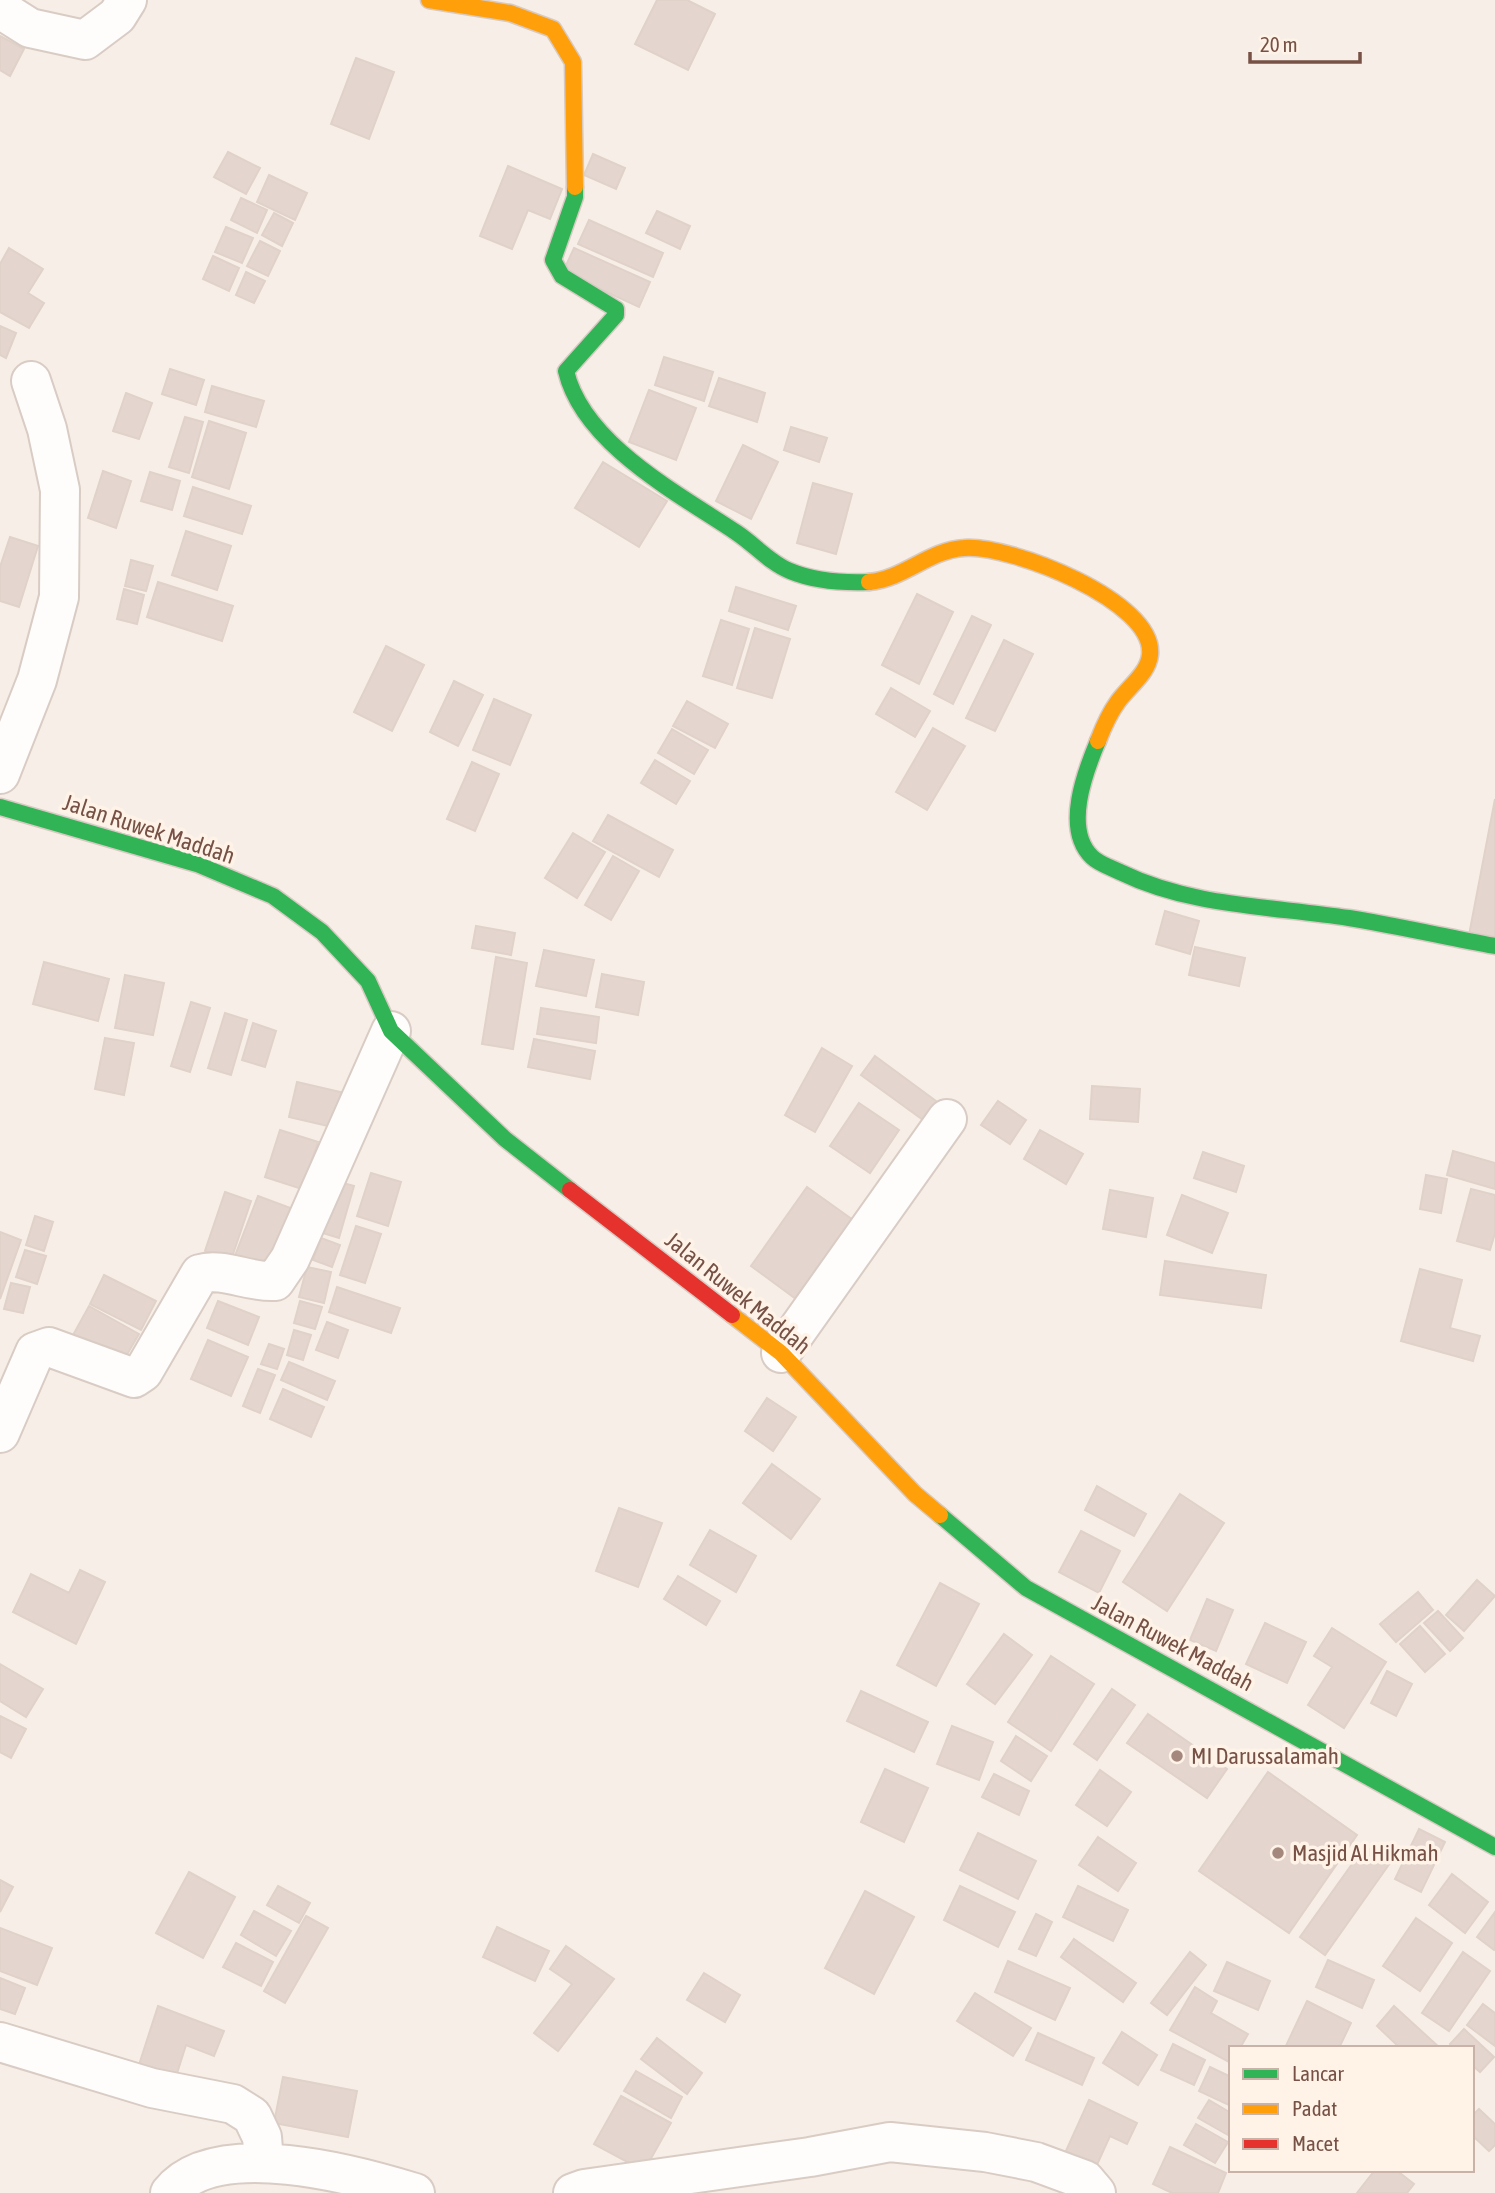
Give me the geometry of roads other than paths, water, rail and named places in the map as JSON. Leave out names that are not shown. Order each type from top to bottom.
[{"type":"street","points":[[0,9],[30,27],[85,40],[117,16],[127,0]]},
{"type":"street","points":[[429,0],[510,13],[553,29],[573,62],[575,197],[553,260],[562,276],[616,309],[616,315],[566,371],[565,383],[586,417],[612,443],[788,570],[835,581],[888,579],[931,557],[962,547],[1021,559],[1087,587],[1127,609],[1147,630],[1153,644],[1150,660],[1116,705],[1098,743],[1076,807],[1078,834],[1091,856],[1143,886],[1177,896],[1345,917],[1495,946]]},
{"type":"street","points":[[0,774],[37,680],[59,597],[60,490],[47,429],[31,381]]},
{"type":"street","name":"Jalan Ruwek Maddah","points":[[0,807],[197,864],[273,896],[322,932],[368,981],[391,1031],[505,1139],[781,1353],[915,1493],[1026,1588],[1495,1847]]},
{"type":"street","points":[[0,1433],[35,1352],[49,1348],[134,1378],[143,1372],[192,1283],[200,1274],[209,1271],[260,1283],[275,1282],[290,1259],[391,1031]]},
{"type":"street","points":[[781,1353],[947,1119]]},
{"type":"street","points":[[0,2042],[152,2088],[233,2104],[251,2116],[262,2137],[264,2162]]},
{"type":"street","points":[[573,2193],[890,2142],[985,2152],[1036,2162],[1085,2180],[1096,2193]]},
{"type":"street","points":[[170,2193],[206,2169],[264,2162],[357,2175],[415,2193]]},
{"type":"place","name":"MI Darussalamah","points":[[1177,1756]]},
{"type":"place","name":"Masjid Al Hikmah","points":[[1278,1853]]}]
